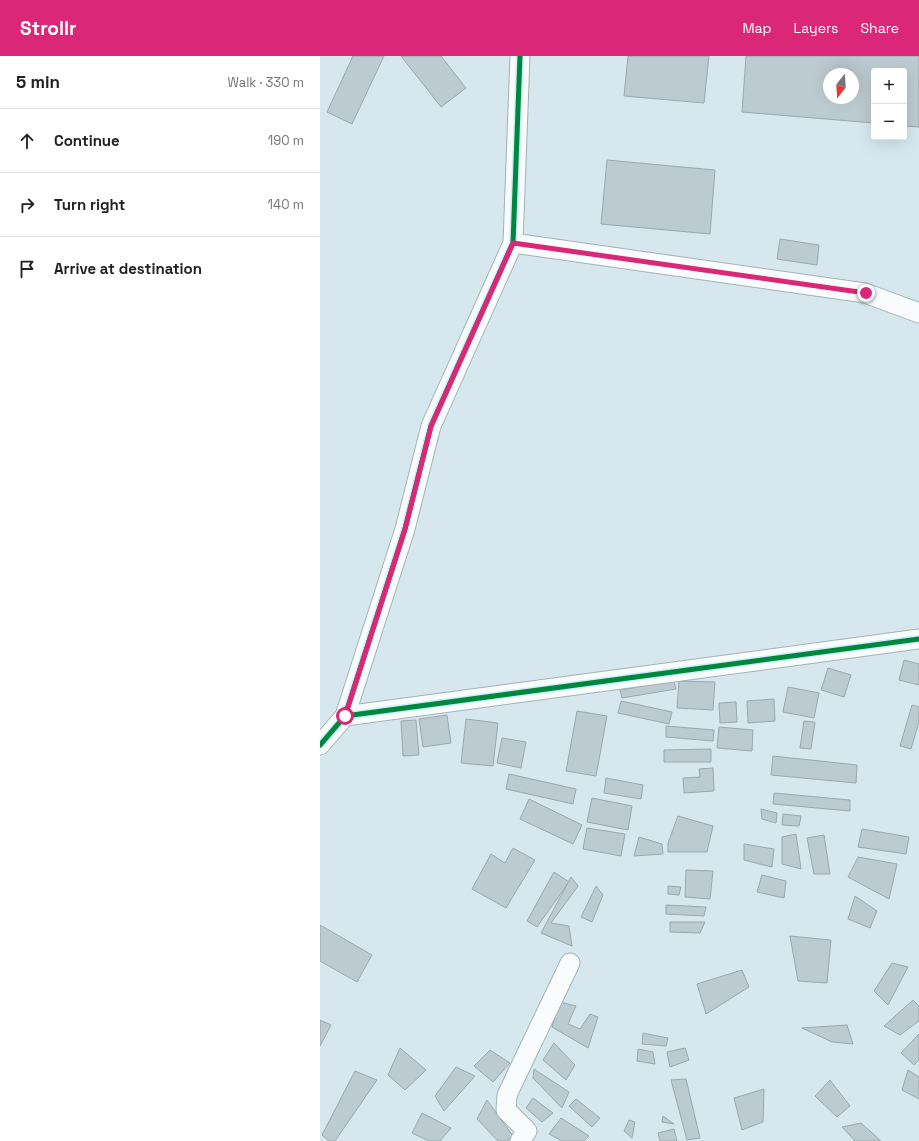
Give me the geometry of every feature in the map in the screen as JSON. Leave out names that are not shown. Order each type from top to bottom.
[{"type":"street","points":[[320,745],[345,716],[405,529],[431,426],[513,243],[520,56]]},
{"type":"street","points":[[513,243],[866,293],[919,313]]},
{"type":"street","points":[[345,716],[919,639]]},
{"type":"street","points":[[520,1141],[527,1131],[506,1110],[507,1095],[570,963]]},
{"type":"building","points":[[353,56],[384,56],[352,124],[327,112]]},
{"type":"building","points":[[401,56],[441,56],[466,88],[441,107]]},
{"type":"building","points":[[628,56],[709,56],[704,103],[624,96]]},
{"type":"building","points":[[746,56],[919,56],[919,127],[907,126],[907,68],[871,68],[871,123],[742,112]]},
{"type":"building","points":[[607,160],[715,170],[710,234],[601,224]]},
{"type":"building","points":[[780,239],[819,245],[817,265],[777,259]]},
{"type":"building","points":[[904,660],[919,664],[919,685],[899,680]]},
{"type":"building","points":[[828,668],[851,675],[844,697],[821,690]]},
{"type":"building","points":[[674,681],[676,689],[622,698],[620,690]]},
{"type":"building","points":[[679,681],[715,682],[713,710],[677,708]]},
{"type":"building","points":[[788,687],[819,693],[814,718],[783,712]]},
{"type":"building","points":[[774,699],[775,721],[748,723],[747,701]]},
{"type":"building","points":[[621,701],[672,712],[669,724],[618,713]]},
{"type":"building","points":[[736,702],[737,722],[720,723],[719,703]]},
{"type":"building","points":[[912,705],[919,707],[919,722],[911,749],[900,746]]},
{"type":"building","points":[[577,711],[607,716],[596,776],[566,771]]},
{"type":"building","points":[[447,715],[451,743],[423,747],[419,719]]},
{"type":"building","points":[[466,719],[498,723],[493,766],[461,763]]},
{"type":"building","points":[[416,720],[419,755],[403,756],[401,721]]},
{"type":"building","points":[[804,721],[815,722],[811,749],[800,748]]},
{"type":"building","points":[[666,726],[714,730],[713,741],[666,737]]},
{"type":"building","points":[[719,727],[753,730],[752,751],[717,748]]},
{"type":"building","points":[[502,738],[526,742],[521,768],[497,763]]},
{"type":"building","points":[[711,749],[711,762],[664,762],[664,750]]},
{"type":"building","points":[[773,756],[857,765],[856,783],[771,775]]},
{"type":"building","points":[[713,768],[714,791],[684,793],[683,778],[700,777],[699,769]]},
{"type":"building","points":[[509,774],[576,789],[573,804],[506,789]]},
{"type":"building","points":[[606,778],[643,785],[641,799],[604,793]]},
{"type":"building","points":[[774,793],[850,800],[850,811],[773,804]]},
{"type":"building","points":[[592,798],[632,806],[628,830],[587,822]]},
{"type":"building","points":[[529,799],[582,825],[573,844],[520,819]]},
{"type":"building","points":[[761,809],[777,813],[776,823],[762,819]]},
{"type":"building","points":[[783,814],[801,816],[799,826],[782,825]]},
{"type":"building","points":[[678,816],[713,826],[707,852],[668,852],[668,843]]},
{"type":"building","points":[[587,828],[625,834],[621,856],[583,849]]},
{"type":"building","points":[[862,829],[909,837],[906,854],[858,847]]},
{"type":"building","points":[[796,834],[801,869],[782,864],[782,837]]},
{"type":"building","points":[[824,835],[830,874],[814,874],[807,838]]},
{"type":"building","points":[[639,837],[662,844],[663,854],[634,856]]},
{"type":"building","points":[[744,844],[774,849],[772,867],[744,860]]},
{"type":"building","points":[[513,848],[535,860],[506,908],[472,889],[491,854],[505,863]]},
{"type":"building","points":[[858,857],[897,864],[889,899],[848,877]]},
{"type":"building","points":[[686,870],[713,871],[710,899],[685,897]]},
{"type":"building","points":[[554,872],[569,882],[537,927],[527,921]]},
{"type":"building","points":[[762,875],[786,881],[784,898],[757,892]]},
{"type":"building","points":[[571,877],[578,886],[551,923],[569,926],[572,946],[541,933]]},
{"type":"building","points":[[596,886],[603,895],[592,922],[581,917]]},
{"type":"building","points":[[668,886],[681,887],[679,895],[668,894]]},
{"type":"building","points":[[855,896],[877,911],[870,928],[848,919]]},
{"type":"building","points":[[666,905],[706,907],[704,916],[666,914]]},
{"type":"building","points":[[670,922],[705,922],[700,933],[670,932]]},
{"type":"building","points":[[320,925],[372,955],[357,982],[320,961]]},
{"type":"building","points":[[790,936],[831,940],[827,983],[798,981]]},
{"type":"building","points":[[892,963],[908,967],[888,1005],[874,991]]},
{"type":"building","points":[[742,970],[749,987],[706,1014],[697,984]]},
{"type":"building","points":[[913,1000],[919,1006],[919,1021],[900,1035],[884,1026]]},
{"type":"building","points":[[560,1002],[576,1006],[568,1024],[580,1029],[590,1014],[598,1017],[588,1048],[552,1027]]},
{"type":"building","points":[[320,1020],[331,1025],[320,1046]]},
{"type":"building","points":[[847,1025],[853,1044],[832,1042],[802,1028]]},
{"type":"building","points":[[643,1033],[668,1038],[666,1046],[642,1044]]},
{"type":"building","points":[[919,1034],[919,1060],[914,1065],[901,1053]]},
{"type":"building","points":[[554,1043],[575,1065],[566,1080],[543,1060]]},
{"type":"building","points":[[400,1048],[426,1070],[405,1090],[388,1075]]},
{"type":"building","points":[[685,1048],[689,1060],[670,1067],[667,1052]]},
{"type":"building","points":[[638,1049],[653,1052],[655,1064],[637,1061]]},
{"type":"building","points":[[490,1050],[510,1063],[493,1082],[474,1066]]},
{"type":"building","points":[[456,1067],[475,1076],[444,1111],[435,1096]]},
{"type":"building","points":[[534,1069],[569,1092],[562,1108],[533,1078]]},
{"type":"building","points":[[908,1070],[919,1077],[919,1099],[902,1090]]},
{"type":"building","points":[[355,1071],[377,1080],[335,1141],[329,1141],[322,1135]]},
{"type":"building","points":[[686,1079],[700,1138],[687,1140],[671,1080]]},
{"type":"building","points":[[830,1080],[850,1106],[837,1117],[815,1096]]},
{"type":"building","points":[[764,1089],[763,1122],[742,1130],[734,1098]]},
{"type":"building","points":[[533,1098],[553,1113],[542,1122],[526,1108]]},
{"type":"building","points":[[576,1099],[600,1118],[592,1127],[569,1106]]},
{"type":"building","points":[[487,1100],[513,1136],[507,1141],[498,1141],[477,1119]]},
{"type":"building","points":[[422,1113],[451,1128],[440,1141],[429,1141],[412,1133]]},
{"type":"building","points":[[663,1116],[674,1124],[662,1122]]},
{"type":"building","points":[[561,1118],[589,1136],[584,1141],[562,1141],[549,1134]]},
{"type":"building","points":[[629,1120],[635,1122],[632,1138],[624,1131]]},
{"type":"building","points":[[861,1123],[881,1141],[855,1141],[842,1127]]},
{"type":"building","points":[[674,1129],[677,1141],[660,1141],[658,1133]]},
{"type":"cycle path","points":[[320,745],[345,716],[405,529],[431,426],[513,243],[520,56]]},
{"type":"cycle path","points":[[345,716],[919,639]]},
{"type":"route","points":[[345,716],[388,578],[405,529],[431,426],[513,243],[866,293]]}]
